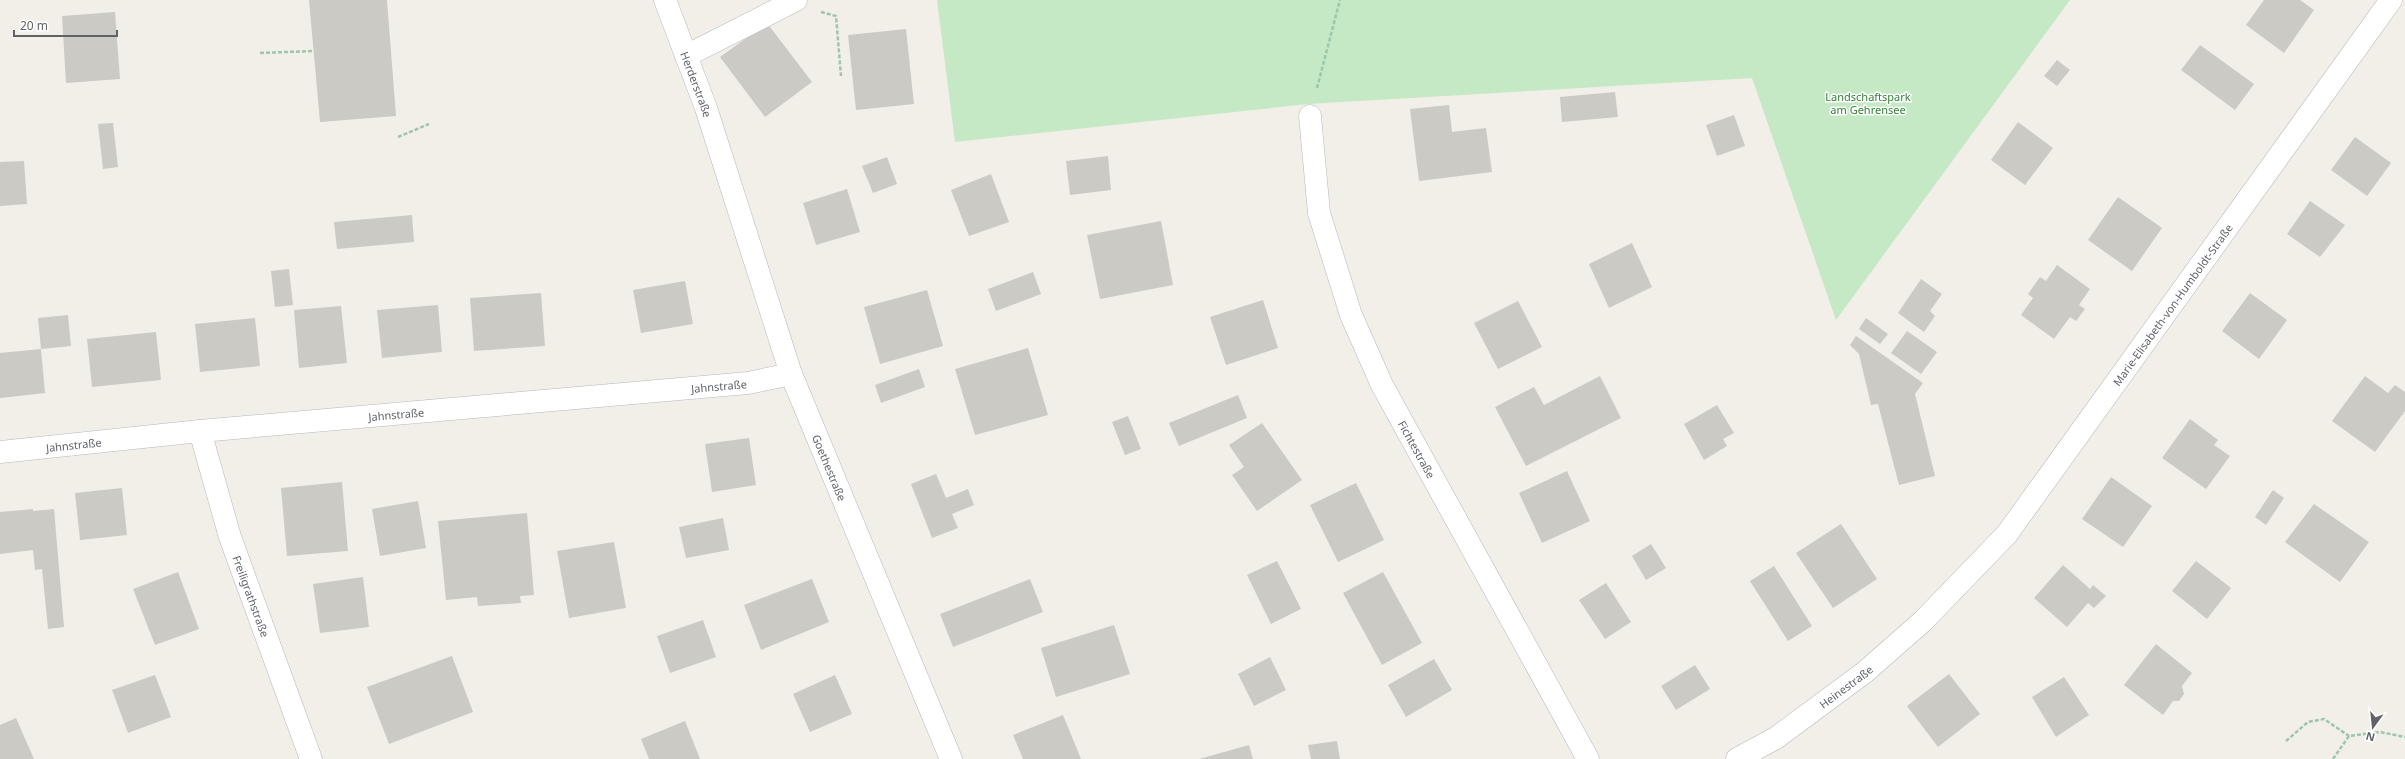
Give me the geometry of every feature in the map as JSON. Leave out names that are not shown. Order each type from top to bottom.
[{"type":"street","name":"Herderstraße","points":[[665,0],[726,169]]},
{"type":"street","name":"Marie-Elisabeth-von-Humboldt-Straße","points":[[1944,600],[2007,534],[2390,0]]},
{"type":"street","points":[[686,56],[793,1]]},
{"type":"street","name":"Fichtestraße","points":[[1310,116],[1319,213],[1354,322],[1382,385],[1588,759]]},
{"type":"street","name":"Goethestraße","points":[[726,169],[791,374],[951,759]]},
{"type":"street","name":"Jahnstraße","points":[[0,452],[200,431],[748,383],[791,374]]},
{"type":"street","name":"Freiligrathstraße","points":[[200,431],[230,537],[311,759]]},
{"type":"street","name":"Heinestraße","points":[[1737,759],[1776,738],[1865,672],[1944,600]]},
{"type":"path","points":[[1310,116],[1340,0]]},
{"type":"path","points":[[793,1],[836,16],[841,76]]},
{"type":"path","points":[[260,53],[313,51]]},
{"type":"path","points":[[398,137],[430,124]]},
{"type":"path","points":[[2286,741],[2308,722],[2324,719],[2350,736],[2380,732],[2405,737]]},
{"type":"path","points":[[2333,759],[2350,736]]},
{"type":"green space","name":"Landschaftspark am Gehrensee","points":[[937,0],[2070,0],[1836,320],[1752,78],[1308,104],[955,142]]},
{"type":"building","points":[[309,0],[387,0],[396,116],[320,122]]},
{"type":"building","points":[[2264,0],[2300,0],[2314,10],[2284,53],[2246,25]]},
{"type":"building","points":[[115,12],[120,79],[66,83],[62,16]]},
{"type":"building","points":[[767,23],[812,82],[765,117],[720,57]]},
{"type":"building","points":[[906,29],[914,104],[856,110],[848,35]]},
{"type":"building","points":[[2200,45],[2254,84],[2235,110],[2181,70]]},
{"type":"building","points":[[2057,60],[2070,70],[2057,86],[2044,76]]},
{"type":"building","points":[[1615,92],[1618,117],[1562,122],[1560,97]]},
{"type":"building","points":[[1449,105],[1452,132],[1486,128],[1492,172],[1419,181],[1410,109]]},
{"type":"building","points":[[1734,115],[1745,146],[1717,156],[1706,125]]},
{"type":"building","points":[[2018,122],[2053,148],[2025,185],[1991,160]]},
{"type":"building","points":[[113,123],[118,167],[103,169],[98,124]]},
{"type":"building","points":[[2355,137],[2391,163],[2367,196],[2331,170]]},
{"type":"building","points":[[1108,156],[1111,190],[1070,195],[1066,161]]},
{"type":"building","points":[[887,157],[897,184],[873,193],[862,166]]},
{"type":"building","points":[[24,161],[27,204],[0,206],[0,162]]},
{"type":"building","points":[[991,174],[1009,222],[969,236],[951,190]]},
{"type":"building","points":[[847,189],[860,232],[816,245],[803,203]]},
{"type":"building","points":[[2118,197],[2162,228],[2132,271],[2088,240]]},
{"type":"building","points":[[2310,201],[2345,225],[2320,257],[2287,234]]},
{"type":"building","points":[[412,215],[414,242],[337,249],[334,222]]},
{"type":"building","points":[[1161,221],[1173,285],[1100,299],[1087,235]]},
{"type":"building","points":[[1632,243],[1652,287],[1609,308],[1589,264]]},
{"type":"building","points":[[2057,265],[2090,289],[2079,305],[2085,309],[2076,321],[2070,317],[2054,339],[2021,315],[2033,298],[2028,294],[2040,277],[2046,281]]},
{"type":"building","points":[[289,269],[293,305],[275,307],[271,271]]},
{"type":"building","points":[[1033,272],[1041,294],[996,311],[988,289]]},
{"type":"building","points":[[1921,279],[1942,294],[1930,311],[1935,316],[1924,332],[1898,313]]},
{"type":"building","points":[[685,281],[693,324],[641,333],[633,290]]},
{"type":"building","points":[[927,290],[943,346],[880,364],[864,307]]},
{"type":"building","points":[[541,293],[545,346],[474,351],[470,298]]},
{"type":"building","points":[[2250,293],[2287,320],[2259,359],[2222,331]]},
{"type":"building","points":[[1263,300],[1278,348],[1226,365],[1210,317]]},
{"type":"building","points":[[1518,301],[1542,347],[1498,369],[1474,323]]},
{"type":"building","points":[[438,305],[442,352],[382,358],[377,310]]},
{"type":"building","points":[[341,306],[347,363],[299,368],[294,310]]},
{"type":"building","points":[[68,315],[71,346],[41,349],[38,318]]},
{"type":"building","points":[[255,318],[260,366],[200,372],[195,324]]},
{"type":"building","points":[[1866,318],[1888,334],[1880,344],[1859,329]]},
{"type":"building","points":[[1907,331],[1937,352],[1921,374],[1891,353]]},
{"type":"building","points":[[156,332],[161,380],[92,387],[87,339]]},
{"type":"building","points":[[1856,336],[1923,383],[1915,394],[1935,476],[1899,485],[1878,404],[1871,405],[1859,354],[1850,345]]},
{"type":"building","points":[[1028,348],[1048,415],[975,435],[955,369]]},
{"type":"building","points":[[41,349],[45,393],[0,398],[0,353]]},
{"type":"building","points":[[919,369],[925,387],[881,403],[875,385]]},
{"type":"building","points":[[1600,376],[1621,418],[1526,466],[1495,407],[1534,387],[1544,405]]},
{"type":"building","points":[[2365,376],[2388,393],[2395,385],[2405,392],[2405,411],[2375,452],[2332,421]]},
{"type":"building","points":[[1238,395],[1247,418],[1179,446],[1169,423]]},
{"type":"building","points":[[1717,405],[1734,433],[1723,439],[1727,446],[1704,460],[1684,424]]},
{"type":"building","points":[[1128,416],[1141,449],[1125,455],[1112,422]]},
{"type":"building","points":[[2190,419],[2218,440],[2214,445],[2230,456],[2206,489],[2162,458]]},
{"type":"building","points":[[1262,423],[1302,480],[1257,511],[1232,475],[1244,467],[1229,445]]},
{"type":"building","points":[[749,438],[756,485],[712,492],[705,444]]},
{"type":"building","points":[[1567,471],[1590,521],[1542,543],[1519,493]]},
{"type":"building","points":[[936,474],[946,498],[968,489],[974,505],[952,514],[958,528],[932,538],[911,484]]},
{"type":"building","points":[[2111,477],[2152,506],[2123,547],[2082,519]]},
{"type":"building","points":[[342,482],[348,551],[287,556],[281,488]]},
{"type":"building","points":[[1356,483],[1384,540],[1338,562],[1310,505]]},
{"type":"building","points":[[122,488],[127,535],[80,540],[75,493]]},
{"type":"building","points":[[2273,490],[2284,498],[2266,525],[2255,517]]},
{"type":"building","points":[[418,501],[426,548],[380,556],[372,509]]},
{"type":"building","points":[[2314,504],[2369,542],[2340,582],[2285,542]]},
{"type":"building","points":[[33,509],[33,511],[54,509],[64,627],[48,629],[42,569],[35,570],[33,550],[0,554],[0,512]]},
{"type":"building","points":[[527,513],[534,595],[520,596],[521,603],[478,606],[477,597],[446,600],[438,521]]},
{"type":"building","points":[[723,518],[729,550],[686,558],[679,527]]},
{"type":"building","points":[[1841,524],[1877,579],[1833,608],[1796,553]]},
{"type":"building","points":[[614,542],[626,608],[569,618],[557,551]]},
{"type":"building","points":[[1651,544],[1666,568],[1646,580],[1632,556]]},
{"type":"building","points":[[1277,561],[1301,609],[1271,624],[1247,575]]},
{"type":"building","points":[[2196,561],[2231,588],[2207,619],[2172,591]]},
{"type":"building","points":[[2063,565],[2090,589],[2093,585],[2106,596],[2094,608],[2088,603],[2067,627],[2034,598]]},
{"type":"building","points":[[1774,566],[1812,626],[1788,641],[1750,581]]},
{"type":"building","points":[[178,572],[199,629],[155,645],[133,589]]},
{"type":"building","points":[[1383,572],[1422,643],[1382,665],[1343,593]]},
{"type":"building","points":[[363,577],[369,627],[320,633],[313,584]]},
{"type":"building","points":[[812,579],[829,622],[761,650],[744,605]]},
{"type":"building","points":[[1030,579],[1043,612],[953,647],[940,614]]},
{"type":"building","points":[[1606,583],[1631,622],[1605,639],[1579,600]]},
{"type":"building","points":[[703,620],[716,657],[670,673],[657,636]]},
{"type":"building","points":[[1114,625],[1130,674],[1056,697],[1041,648]]},
{"type":"building","points":[[2156,644],[2192,673],[2182,686],[2184,694],[2179,701],[2173,701],[2163,715],[2124,685]]},
{"type":"building","points":[[452,656],[473,712],[389,744],[367,687]]},
{"type":"building","points":[[1270,657],[1286,690],[1254,706],[1238,674]]},
{"type":"building","points":[[1434,659],[1452,690],[1406,717],[1388,685]]},
{"type":"building","points":[[1695,665],[1710,689],[1676,710],[1661,686]]},
{"type":"building","points":[[1949,674],[1980,714],[1938,747],[1907,706]]},
{"type":"building","points":[[155,675],[171,717],[128,733],[112,690]]},
{"type":"building","points":[[835,675],[852,714],[810,732],[793,694]]},
{"type":"building","points":[[2064,677],[2089,715],[2056,737],[2032,697]]},
{"type":"building","points":[[1063,715],[1081,759],[1023,759],[1013,735]]},
{"type":"building","points":[[16,718],[34,759],[0,759],[0,725]]},
{"type":"building","points":[[685,721],[700,759],[649,759],[641,739]]},
{"type":"building","points":[[1337,741],[1340,759],[1311,759],[1308,745]]},
{"type":"building","points":[[1249,745],[1253,759],[1199,759]]}]
